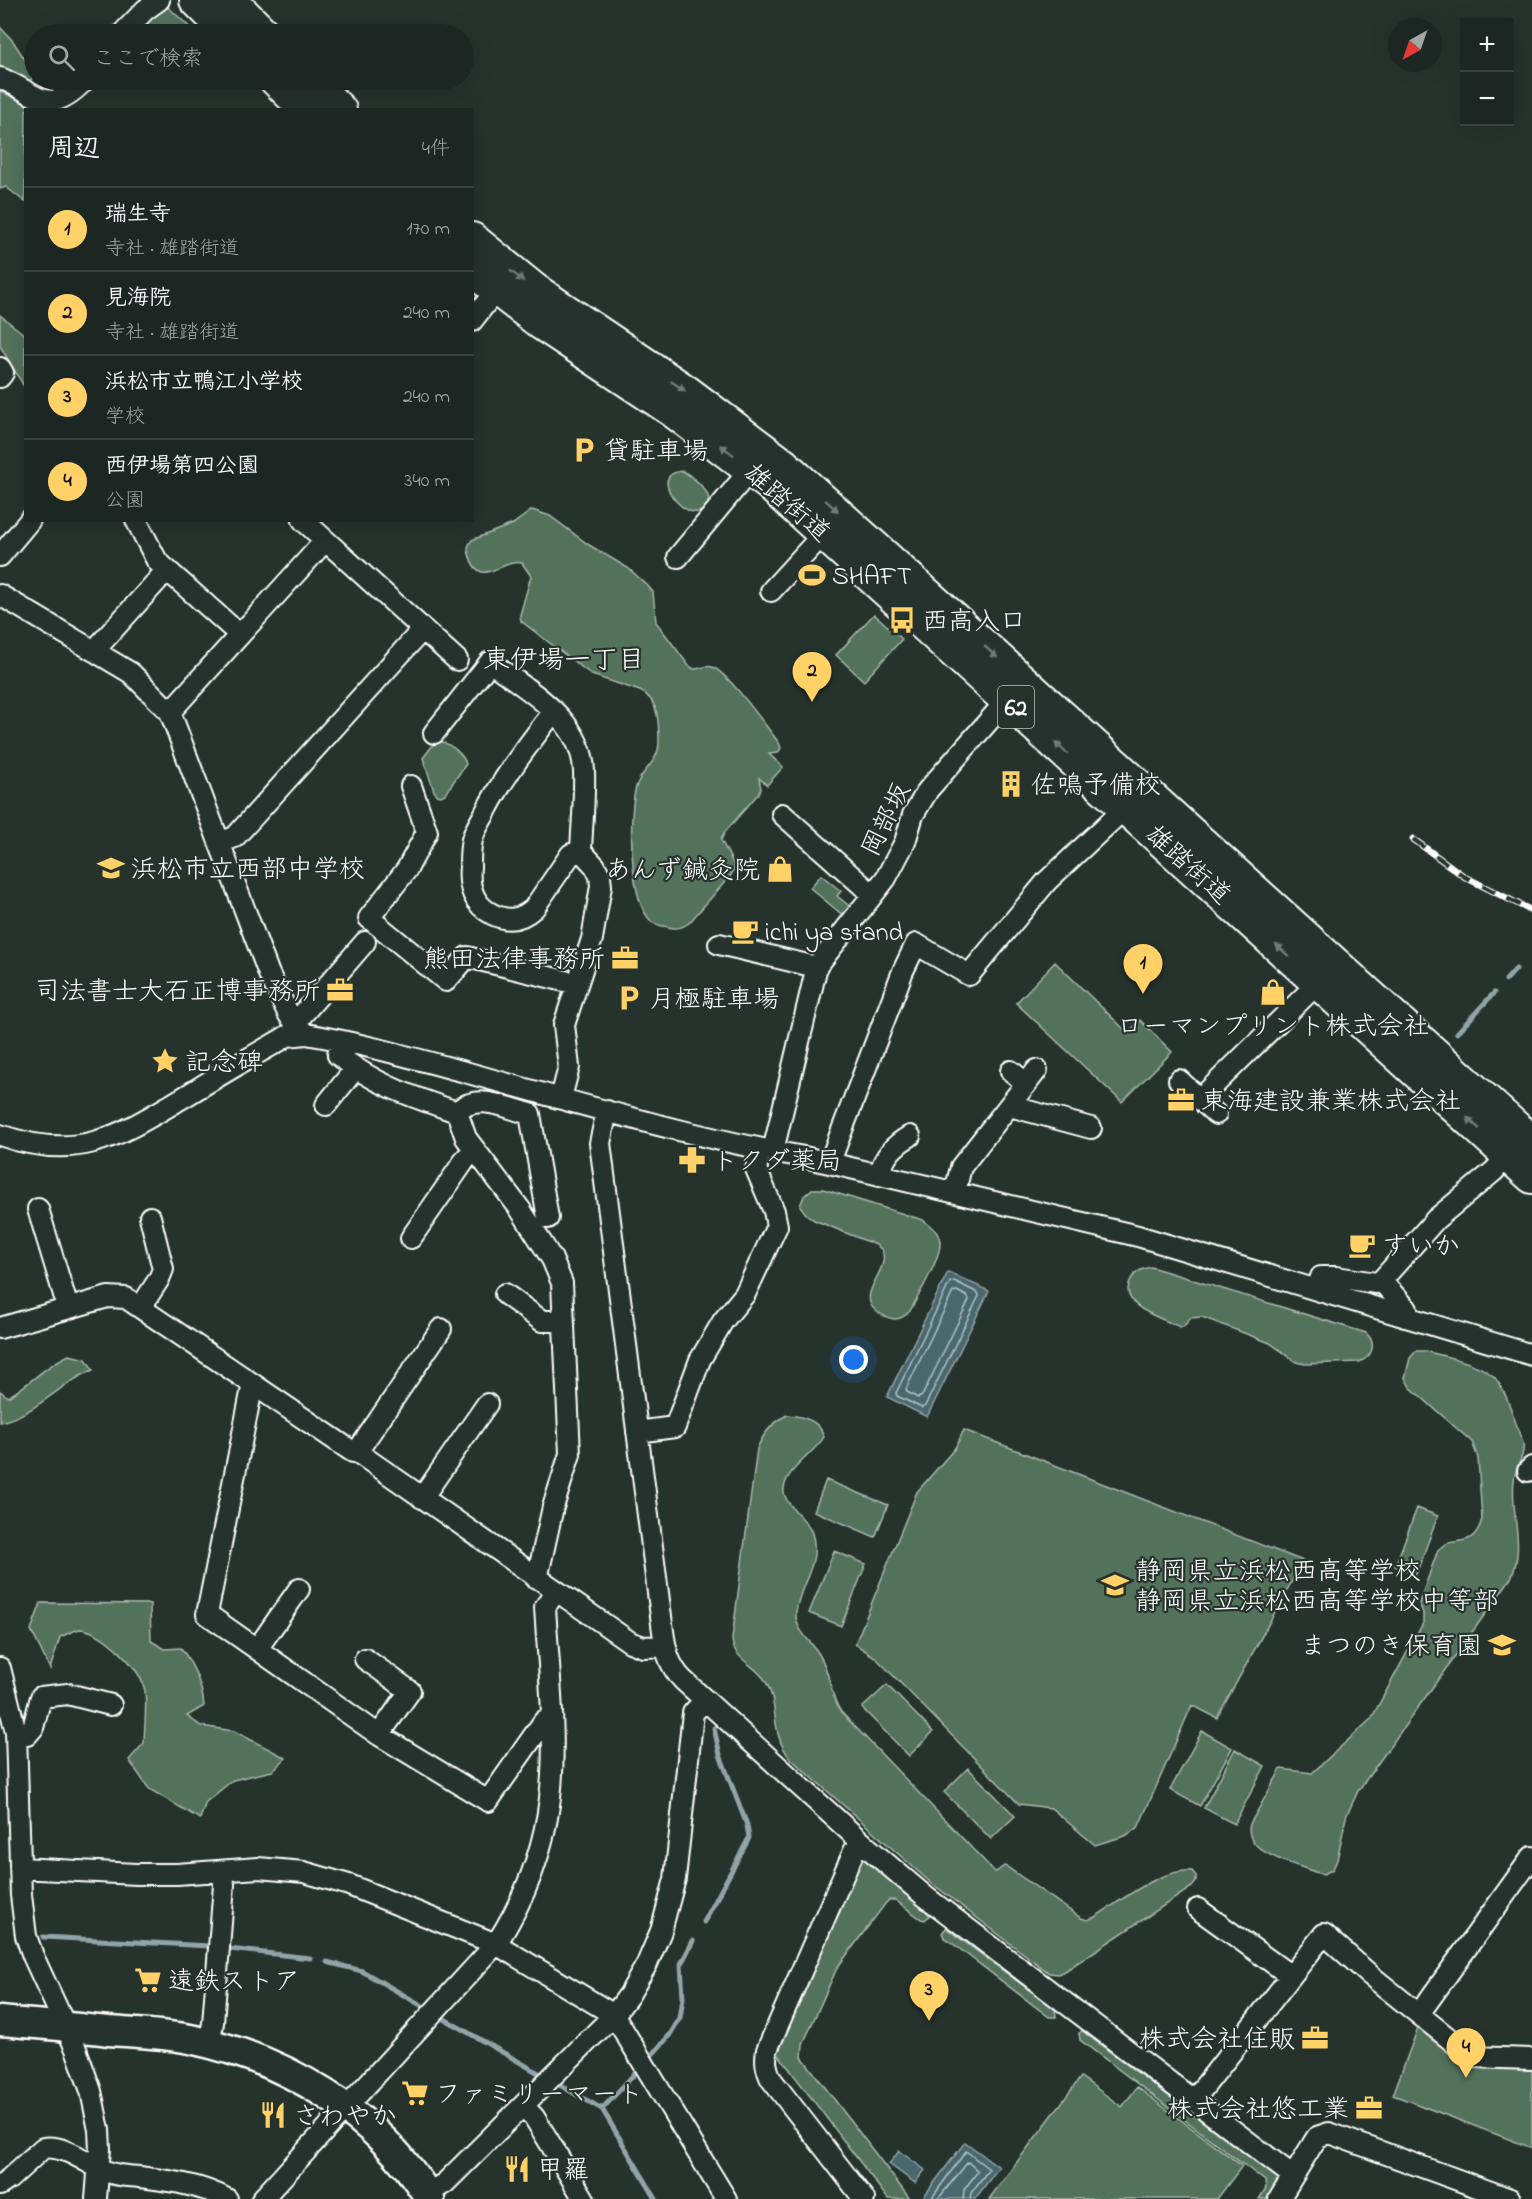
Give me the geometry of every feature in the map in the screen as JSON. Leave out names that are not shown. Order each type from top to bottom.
[{"type":"main road","points":[[209,2],[223,24]]},
{"type":"main road","points":[[209,2],[247,24]]},
{"type":"main road","points":[[286,90],[304,108]]},
{"type":"main road","points":[[320,90],[338,108]]},
{"type":"main road","name":"雄踏街道","points":[[474,240],[535,290],[704,404],[800,479],[1520,1148],[1532,1177]]},
{"type":"main road","name":"雄踏街道","points":[[474,272],[542,324],[698,429],[752,470],[825,532],[1318,983],[1520,1148]]},
{"type":"street","points":[[132,24],[159,0]]},
{"type":"street","points":[[0,78],[49,101],[60,100],[74,90]]},
{"type":"street","points":[[474,318],[496,290]]},
{"type":"street","points":[[0,368],[3,373],[0,377]]},
{"type":"street","points":[[678,557],[752,470]]},
{"type":"street","points":[[0,556],[28,522]]},
{"type":"street","points":[[137,522],[157,561],[240,635]]},
{"type":"street","points":[[305,522],[324,542],[457,660]]},
{"type":"street","points":[[771,591],[825,532]]},
{"type":"street","points":[[170,712],[324,542]]},
{"type":"street","points":[[94,651],[167,570]]},
{"type":"street","points":[[0,595],[131,673],[170,712],[269,974],[283,1003],[300,1028],[341,1041],[607,1111],[1129,1234],[1532,1355]]},
{"type":"street","points":[[221,842],[234,837],[423,630]]},
{"type":"street","points":[[434,733],[490,662],[554,711],[568,728],[581,755],[584,770],[581,851],[595,866],[600,876],[601,886],[592,939],[564,1025],[569,1067],[561,1098]]},
{"type":"street","name":"岡部坂","points":[[816,967],[886,878],[905,842],[913,814],[928,790],[1008,699]]},
{"type":"street","points":[[554,711],[499,784],[472,839],[469,874],[473,895],[487,911],[507,919],[517,919],[534,908],[571,854],[581,851]]},
{"type":"street","points":[[411,786],[427,832],[407,869],[369,918],[446,981],[467,957],[577,984]]},
{"type":"street","points":[[831,1163],[903,971],[916,944],[969,975],[1047,881],[1126,807]]},
{"type":"street","points":[[782,814],[873,895]]},
{"type":"street","points":[[0,1135],[16,1141],[51,1147],[104,1140],[136,1126],[300,1028],[365,942]]},
{"type":"street","points":[[637,1432],[675,1427],[700,1360],[723,1321],[745,1294],[774,1233],[777,1218],[756,1169],[767,1150],[816,967],[719,944]]},
{"type":"street","points":[[1200,1099],[1318,983]]},
{"type":"street","points":[[341,1041],[338,1055],[355,1069],[393,1090],[457,1112]]},
{"type":"street","points":[[326,1105],[355,1069]]},
{"type":"street","points":[[955,1192],[961,1167],[1011,1103],[1025,1075]]},
{"type":"street","points":[[1179,1080],[1216,1114]]},
{"type":"street","points":[[457,1112],[464,1105],[483,1101],[530,1114],[548,1218]]},
{"type":"street","points":[[1011,1103],[1017,1108],[1092,1128]]},
{"type":"street","points":[[607,1111],[600,1143],[665,1646],[667,1656],[676,1673],[862,1842],[948,1915],[1293,2176]]},
{"type":"street","points":[[457,1112],[466,1138],[520,1209],[552,1259],[561,1284],[570,1454],[553,1507],[539,1570],[535,1577]]},
{"type":"street","points":[[879,1174],[882,1163],[889,1152],[910,1136]]},
{"type":"street","points":[[1317,1290],[1321,1277],[1376,1283],[1381,1281],[1436,1219],[1520,1148]]},
{"type":"street","points":[[411,1238],[467,1157],[476,1150]]},
{"type":"street","points":[[38,1209],[68,1308]]},
{"type":"street","points":[[141,1307],[163,1269],[150,1217]]},
{"type":"street","points":[[1381,1281],[1407,1309],[1405,1317]]},
{"type":"street","points":[[505,1294],[542,1321],[564,1320]]},
{"type":"street","points":[[0,1328],[117,1296],[126,1298],[353,1452],[357,1452],[636,1646],[650,1648],[665,1646]]},
{"type":"street","points":[[357,1452],[441,1329]]},
{"type":"street","points":[[256,1386],[251,1393],[207,1614],[379,1735],[488,1802],[544,1721],[552,1721]]},
{"type":"street","points":[[422,1498],[487,1404]]},
{"type":"street","points":[[257,1649],[299,1589]]},
{"type":"street","points":[[262,2199],[496,1944],[519,1905],[543,1842],[552,1797],[552,1721],[544,1607],[556,1591]]},
{"type":"street","points":[[365,1659],[410,1691],[379,1735]]},
{"type":"street","points":[[0,1668],[16,1735],[21,1895],[29,1946],[86,2073],[91,2091],[99,2130],[100,2167],[96,2199]]},
{"type":"street","points":[[16,1735],[27,1735],[33,1728],[41,1697],[68,1694],[111,1705]]},
{"type":"street","points":[[0,2021],[159,2035],[209,2044],[272,2065],[298,2078],[345,2108],[391,2149],[428,2197],[445,2183],[614,2015],[647,1964],[667,1914],[678,1861],[693,1713],[705,1700]]},
{"type":"street","points":[[862,1842],[854,1851],[767,2050],[765,2060],[766,2070],[771,2079],[864,2199]]},
{"type":"street","points":[[1424,2007],[1532,1857]]},
{"type":"street","points":[[20,1868],[156,1875],[258,1868],[280,1869],[327,1878],[496,1944],[614,2015],[726,2199]]},
{"type":"street","points":[[209,2044],[213,2023],[224,1884],[223,1871]]},
{"type":"street","points":[[1198,1908],[1291,1976]]},
{"type":"street","points":[[1193,2101],[1324,1934],[1370,1975],[1472,2056],[1532,2059]]},
{"type":"street","points":[[523,2106],[534,2117],[584,2199]]},
{"type":"street","points":[[1279,2199],[1317,2137],[1329,2133],[1510,2199]]},
{"type":"street","points":[[0,2185],[43,2148],[51,2146],[110,2173],[197,2186],[227,2199]]},
{"type":"green space","points":[[166,5],[186,24],[144,24]]},
{"type":"green space","points":[[0,27],[24,58],[24,78],[0,68]]},
{"type":"green space","points":[[0,90],[33,108],[24,108],[24,201],[6,187],[0,189]]},
{"type":"green space","points":[[0,315],[24,334],[24,386],[0,346]]},
{"type":"green space","points":[[683,471],[699,483],[707,494],[709,499],[707,505],[700,512],[684,508],[668,490],[669,477]]},
{"type":"green space","points":[[532,510],[550,516],[589,545],[628,568],[647,585],[653,592],[656,622],[689,666],[694,669],[712,667],[728,679],[781,748],[778,753],[769,754],[783,767],[767,785],[759,778],[761,789],[758,794],[725,832],[721,840],[735,867],[731,875],[689,923],[682,927],[663,926],[651,921],[638,896],[632,859],[635,791],[640,778],[656,756],[659,743],[657,713],[651,700],[640,691],[592,675],[521,621],[520,615],[531,576],[522,563],[506,565],[492,571],[479,571],[469,554],[468,547],[472,540],[513,524]]},
{"type":"green space","points":[[874,614],[902,639],[864,681],[836,655]]},
{"type":"green space","points":[[436,741],[454,748],[466,764],[445,794],[441,796],[434,791],[423,758]]},
{"type":"green space","points":[[821,875],[841,891],[837,896],[852,908],[845,917],[810,888]]},
{"type":"green space","points":[[1055,962],[1128,1033],[1140,1020],[1172,1052],[1122,1102],[1016,1003]]},
{"type":"green space","points":[[812,1189],[823,1189],[923,1220],[936,1232],[940,1241],[937,1257],[929,1276],[905,1316],[894,1319],[876,1311],[869,1297],[882,1266],[882,1250],[876,1245],[814,1220],[806,1214],[800,1206],[804,1196]]},
{"type":"green space","points":[[1151,1267],[1366,1333],[1372,1341],[1372,1349],[1368,1357],[1359,1362],[1305,1364],[1296,1362],[1270,1343],[1202,1317],[1191,1318],[1183,1327],[1180,1327],[1143,1310],[1130,1297],[1128,1288],[1133,1276]]},
{"type":"green space","points":[[1416,1351],[1425,1351],[1477,1366],[1492,1375],[1502,1388],[1523,1443],[1523,1453],[1516,1470],[1513,1492],[1517,1542],[1515,1566],[1511,1578],[1358,1791],[1346,1817],[1337,1860],[1333,1869],[1324,1874],[1284,1861],[1262,1850],[1254,1843],[1250,1834],[1250,1824],[1281,1769],[1312,1773],[1371,1719],[1423,1623],[1423,1613],[1419,1603],[1438,1550],[1444,1545],[1473,1536],[1482,1519],[1478,1458],[1472,1442],[1410,1387],[1405,1378],[1410,1358]]},
{"type":"green space","points":[[69,1355],[86,1359],[93,1370],[80,1376],[36,1406],[0,1422],[0,1391],[8,1397]]},
{"type":"green space","points":[[787,1415],[810,1420],[819,1427],[824,1437],[793,1470],[788,1477],[784,1492],[788,1502],[812,1533],[814,1544],[812,1564],[798,1603],[796,1619],[801,1631],[824,1663],[834,1698],[841,1712],[993,1870],[996,1872],[1004,1866],[1007,1867],[1081,1918],[1087,1920],[1095,1917],[1142,1887],[1180,1871],[1192,1871],[1196,1876],[1196,1882],[1192,1887],[1065,1971],[1058,1974],[1049,1973],[930,1882],[790,1758],[779,1739],[773,1700],[766,1682],[736,1652],[732,1639],[757,1449],[769,1429]]},
{"type":"green space","points":[[964,1430],[1303,1561],[1217,1718],[1192,1705],[1138,1828],[1125,1836],[1095,1845],[1051,1808],[1019,1804],[875,1657],[855,1644],[917,1492],[955,1448]]},
{"type":"green space","points":[[826,1480],[888,1505],[875,1537],[814,1511]]},
{"type":"green space","points":[[1417,1508],[1438,1516],[1416,1574],[1395,1566]]},
{"type":"green space","points":[[834,1551],[866,1564],[841,1626],[809,1613]]},
{"type":"green space","points":[[41,1603],[150,1604],[151,1641],[165,1649],[181,1648],[199,1683],[204,1706],[187,1716],[201,1726],[234,1731],[286,1758],[272,1771],[233,1780],[206,1802],[200,1819],[149,1789],[129,1760],[144,1743],[146,1699],[144,1687],[135,1669],[109,1643],[90,1631],[81,1629],[60,1637],[50,1669],[31,1630]]},
{"type":"green space","points":[[887,1685],[933,1732],[909,1756],[862,1708]]},
{"type":"green space","points":[[1202,1731],[1232,1748],[1200,1806],[1170,1790]]},
{"type":"green space","points":[[1235,1749],[1265,1766],[1234,1824],[1204,1808]]},
{"type":"green space","points":[[968,1768],[1015,1816],[991,1839],[944,1792]]},
{"type":"green space","points":[[864,1858],[930,1915],[925,1920],[921,1919],[895,1900],[889,1900],[885,1904],[837,1968],[803,2044],[802,2057],[910,2199],[888,2199],[778,2054],[778,2047],[860,1859]]},
{"type":"green space","points":[[946,1928],[1055,2009],[1056,2017],[1049,2017],[944,1937],[942,1933]]},
{"type":"green space","points":[[1419,2025],[1469,2065],[1532,2067],[1532,2148],[1393,2095]]},
{"type":"green space","points":[[1082,2031],[1278,2178],[1280,2186],[1271,2199],[1259,2199],[1266,2188],[1265,2181],[1080,2040],[1079,2033]]},
{"type":"green space","points":[[1081,2077],[1122,2107],[1137,2087],[1242,2166],[1217,2199],[989,2199]]},
{"type":"water","points":[[948,1272],[989,1291],[927,1417],[887,1397]]},
{"type":"water","points":[[965,2142],[999,2167],[975,2199],[928,2199],[924,2196]]},
{"type":"water","points":[[899,2151],[925,2170],[915,2183],[889,2164]]},
{"type":"waterway","points":[[1506,980],[1516,969]]},
{"type":"waterway","points":[[1457,1033],[1494,993]]},
{"type":"waterway","points":[[704,1922],[749,1838],[747,1825],[720,1755],[714,1728]]},
{"type":"waterway","points":[[43,1937],[209,1946]]},
{"type":"waterway","points":[[651,2056],[669,2036],[680,2018],[683,1998],[681,1964],[693,1941]]},
{"type":"waterway","points":[[229,1949],[310,1958]]},
{"type":"waterway","points":[[327,1962],[362,1971],[426,2008]]},
{"type":"waterway","points":[[441,2017],[542,2075]]},
{"type":"waterway","points":[[602,2109],[639,2069]]},
{"type":"waterway","points":[[558,2084],[602,2109],[656,2199]]},
{"type":"railway","points":[[1413,839],[1465,877],[1532,911]]},
{"type":"place","name":"貸駐車場","points":[[584,450]]},
{"type":"place","name":"SHAFT","points":[[812,575]]},
{"type":"place","name":"西高入口","points":[[902,620]]},
{"type":"place","name":"見海院","points":[[812,702]]},
{"type":"place","name":"佐鳴予備校","points":[[1011,784]]},
{"type":"place","name":"浜松市立西部中学校","points":[[111,868]]},
{"type":"place","name":"あんず鍼灸院","points":[[780,869]]},
{"type":"place","name":"ichi ya stand","points":[[745,931]]},
{"type":"place","name":"熊田法律事務所","points":[[625,958]]},
{"type":"place","name":"司法書士大石正博事務所","points":[[340,990]]},
{"type":"place","name":"ローマンプリント株式会社","points":[[1273,992]]},
{"type":"place","name":"瑞生寺","points":[[1143,994]]},
{"type":"place","name":"月極駐車場","points":[[629,998]]},
{"type":"place","name":"記念碑","points":[[165,1061]]},
{"type":"place","name":"東海建設兼業株式会社","points":[[1181,1100]]},
{"type":"place","name":"トクダ薬局","points":[[692,1160]]},
{"type":"place","name":"すいか","points":[[1362,1245]]},
{"type":"place","name":"静岡県立浜松西高等学校 静岡県立浜松西高等学校中等部","points":[[1115,1585]]},
{"type":"place","name":"まつのき保育園","points":[[1502,1645]]},
{"type":"place","name":"遠鉄ストア","points":[[148,1980]]},
{"type":"place","name":"浜松市立鴨江小学校","points":[[929,2021]]},
{"type":"place","name":"株式会社住販","points":[[1315,2038]]},
{"type":"place","name":"西伊場第四公園","points":[[1466,2078]]},
{"type":"place","name":"ファミリーマート","points":[[415,2093]]},
{"type":"place","name":"株式会社悠工業","points":[[1369,2108]]},
{"type":"place","name":"さわやか","points":[[273,2115]]},
{"type":"place","name":"甲羅","points":[[517,2169]]},
{"type":"district","name":"東伊場一丁目","points":[[564,659]]}]
